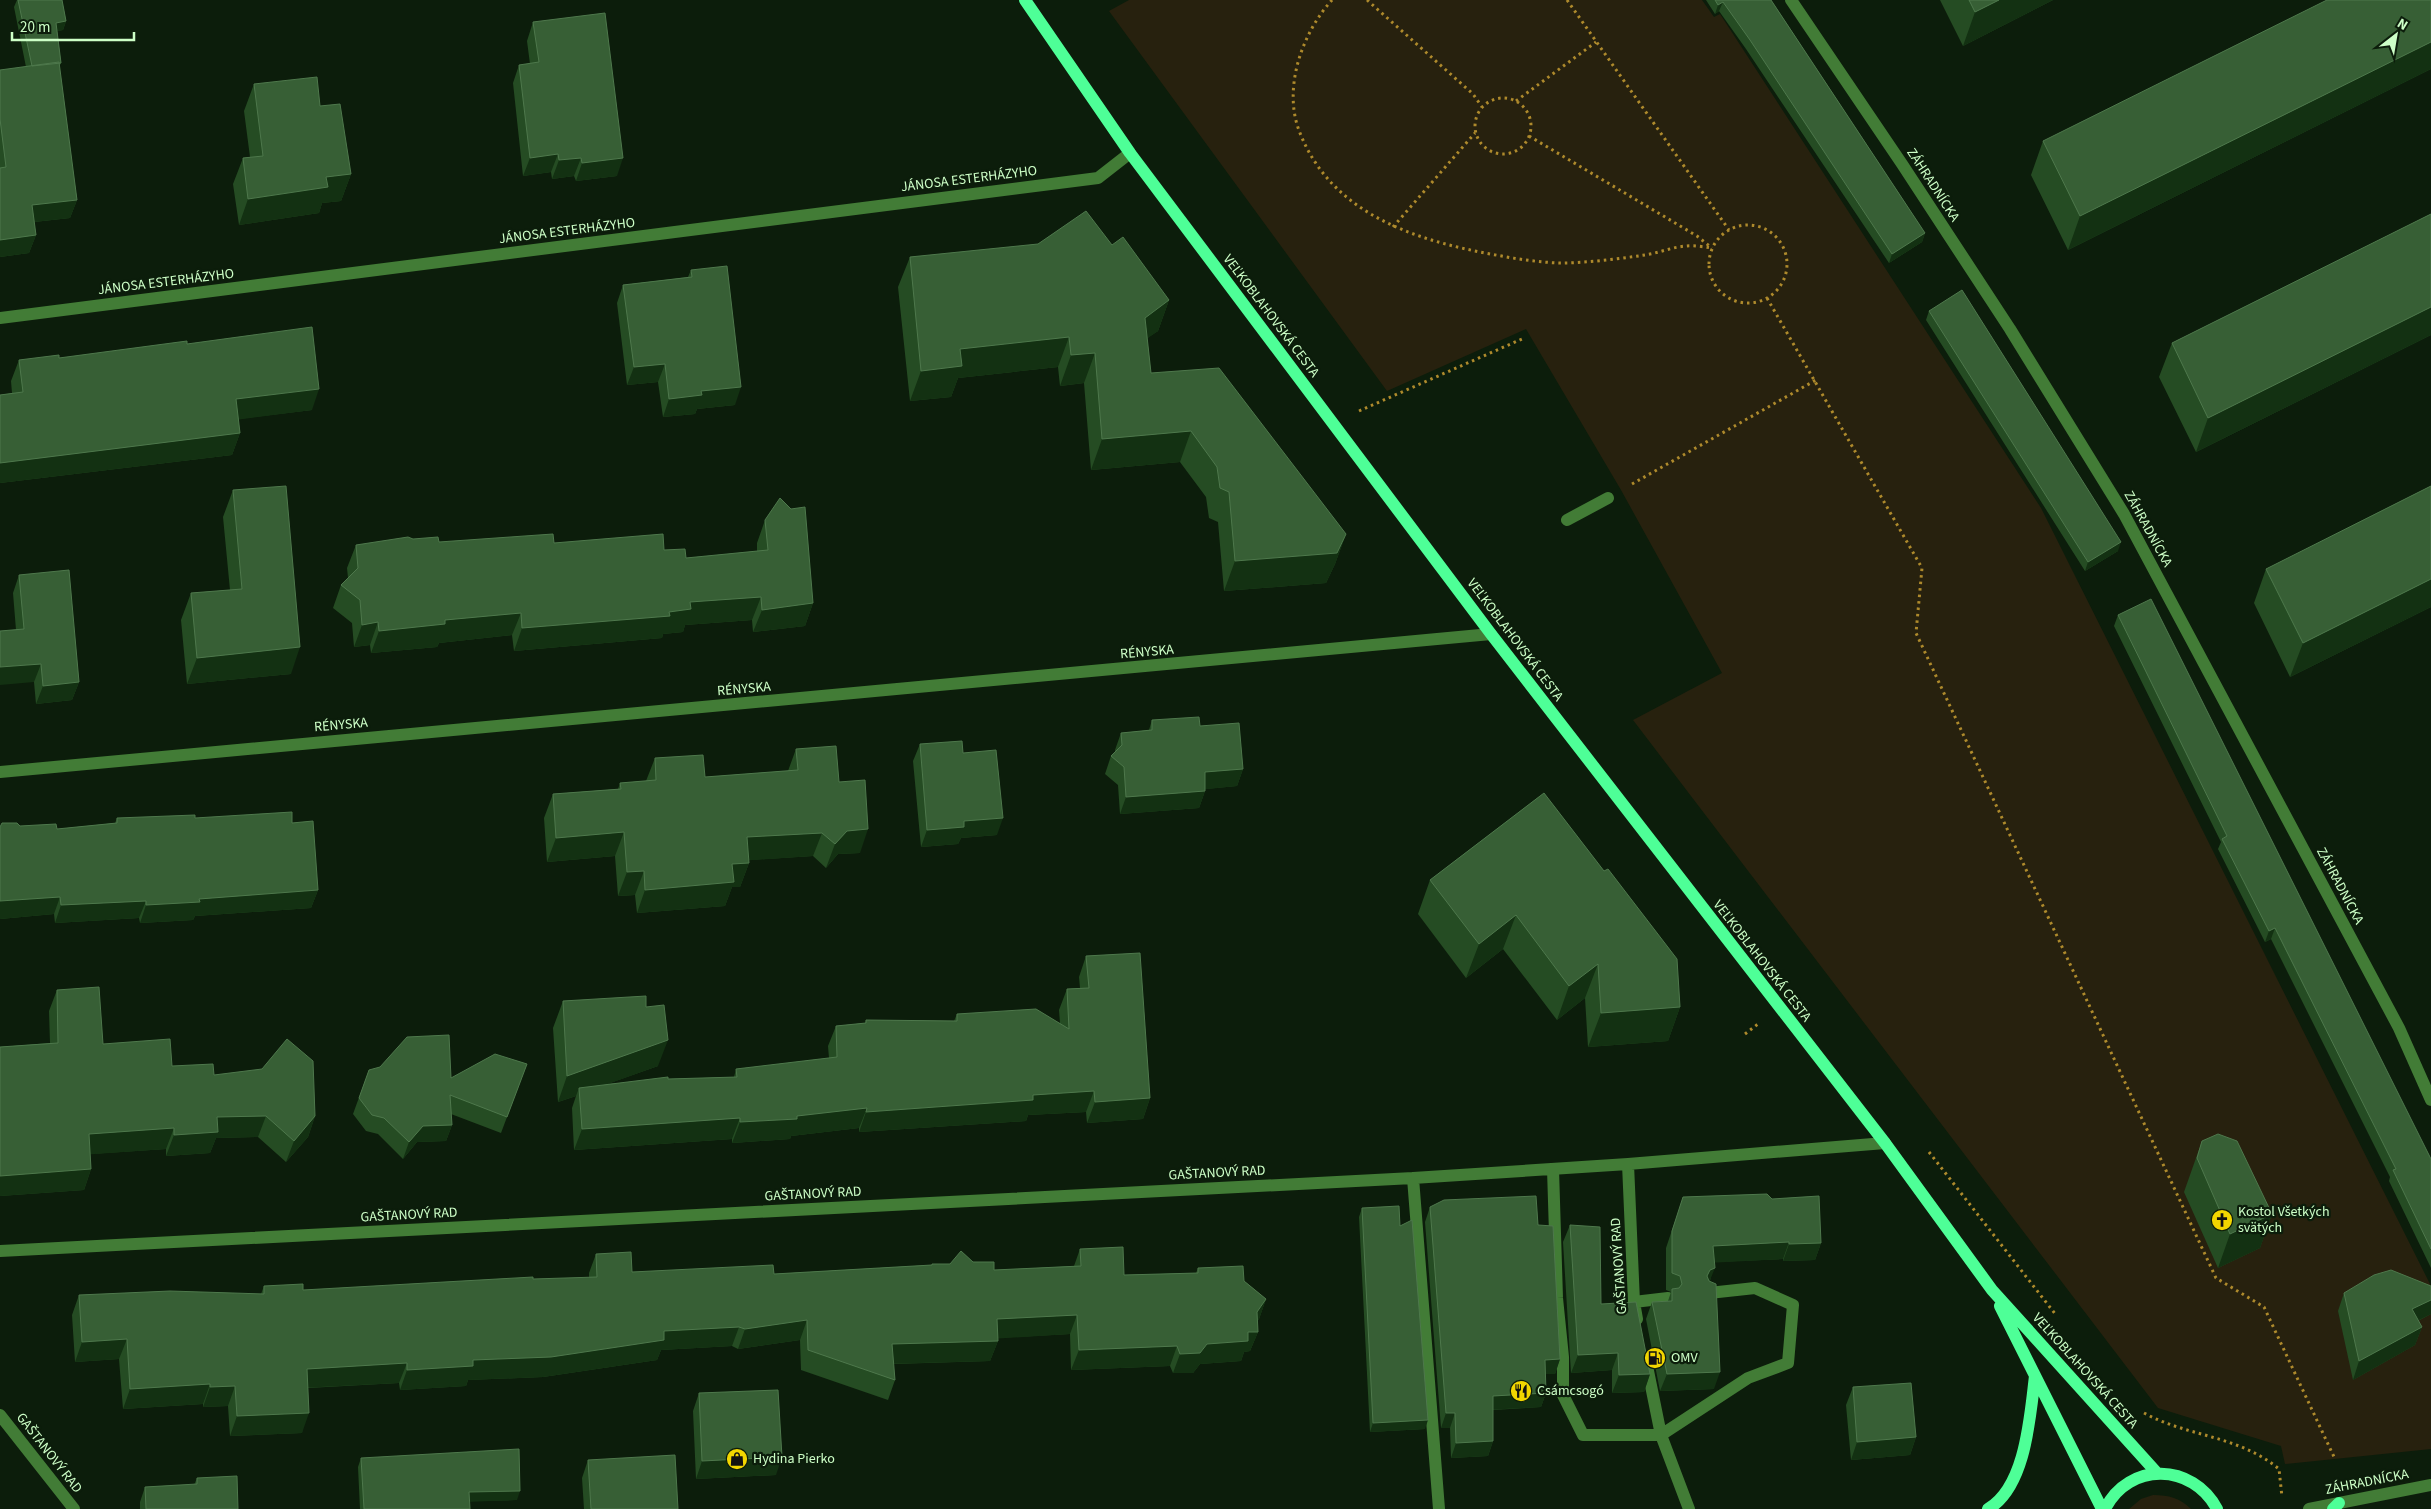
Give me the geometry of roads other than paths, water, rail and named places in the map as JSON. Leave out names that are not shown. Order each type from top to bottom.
[{"type":"main road","name":"VEĽKOBLAHOVSKÁ CESTA","points":[[1025,0],[1130,153],[1490,634],[1885,1143],[1992,1290],[2157,1473]]},
{"type":"main road","name":"VEĽKOBLAHOVSKÁ CESTA","points":[[1992,1290],[2104,1509]]},
{"type":"main road","points":[[1988,1509],[1996,1504],[2016,1474],[2028,1434],[2035,1376]]},
{"type":"main road","points":[[2104,1509],[2113,1496],[2128,1482],[2137,1477],[2157,1473],[2169,1473],[2192,1482],[2202,1488],[2217,1509]]},
{"type":"street","name":"ZÁHRADNÍCKA","points":[[1791,0],[1902,164],[2010,329],[2124,514],[2399,1028],[2431,1100]]},
{"type":"street","name":"JÁNOSA ESTERHÁZYHO","points":[[0,318],[1098,178],[1130,153]]},
{"type":"street","points":[[1568,520],[1608,498]]},
{"type":"street","name":"RÉNYSKA","points":[[0,772],[1490,634]]},
{"type":"street","name":"GAŠTANOVÝ RAD","points":[[0,1251],[1413,1178],[1628,1164],[1885,1143]]},
{"type":"street","name":"GAŠTANOVÝ RAD","points":[[1628,1164],[1634,1302],[1640,1331]]},
{"type":"street","points":[[1554,1169],[1557,1298],[1563,1394],[1583,1435],[1661,1435],[1748,1378],[1788,1363],[1793,1305],[1755,1288],[1709,1293]]},
{"type":"street","points":[[1413,1178],[1439,1509]]},
{"type":"street","points":[[1634,1302],[1668,1298]]},
{"type":"street","points":[[1644,1350],[1661,1435],[1689,1509]]},
{"type":"street","name":"GAŠTANOVÝ RAD","points":[[0,1415],[74,1509]]},
{"type":"street","name":"ZÁHRADNÍCKA","points":[[2309,1509],[2336,1506],[2431,1485]]},
{"type":"place","name":"Kostol Všetkých svätých","points":[[2222,1220]]},
{"type":"place","name":"OMV","points":[[1655,1358]]},
{"type":"place","name":"Csámcsogó","points":[[1521,1391]]},
{"type":"place","name":"Hydina Pierko","points":[[737,1459]]}]
